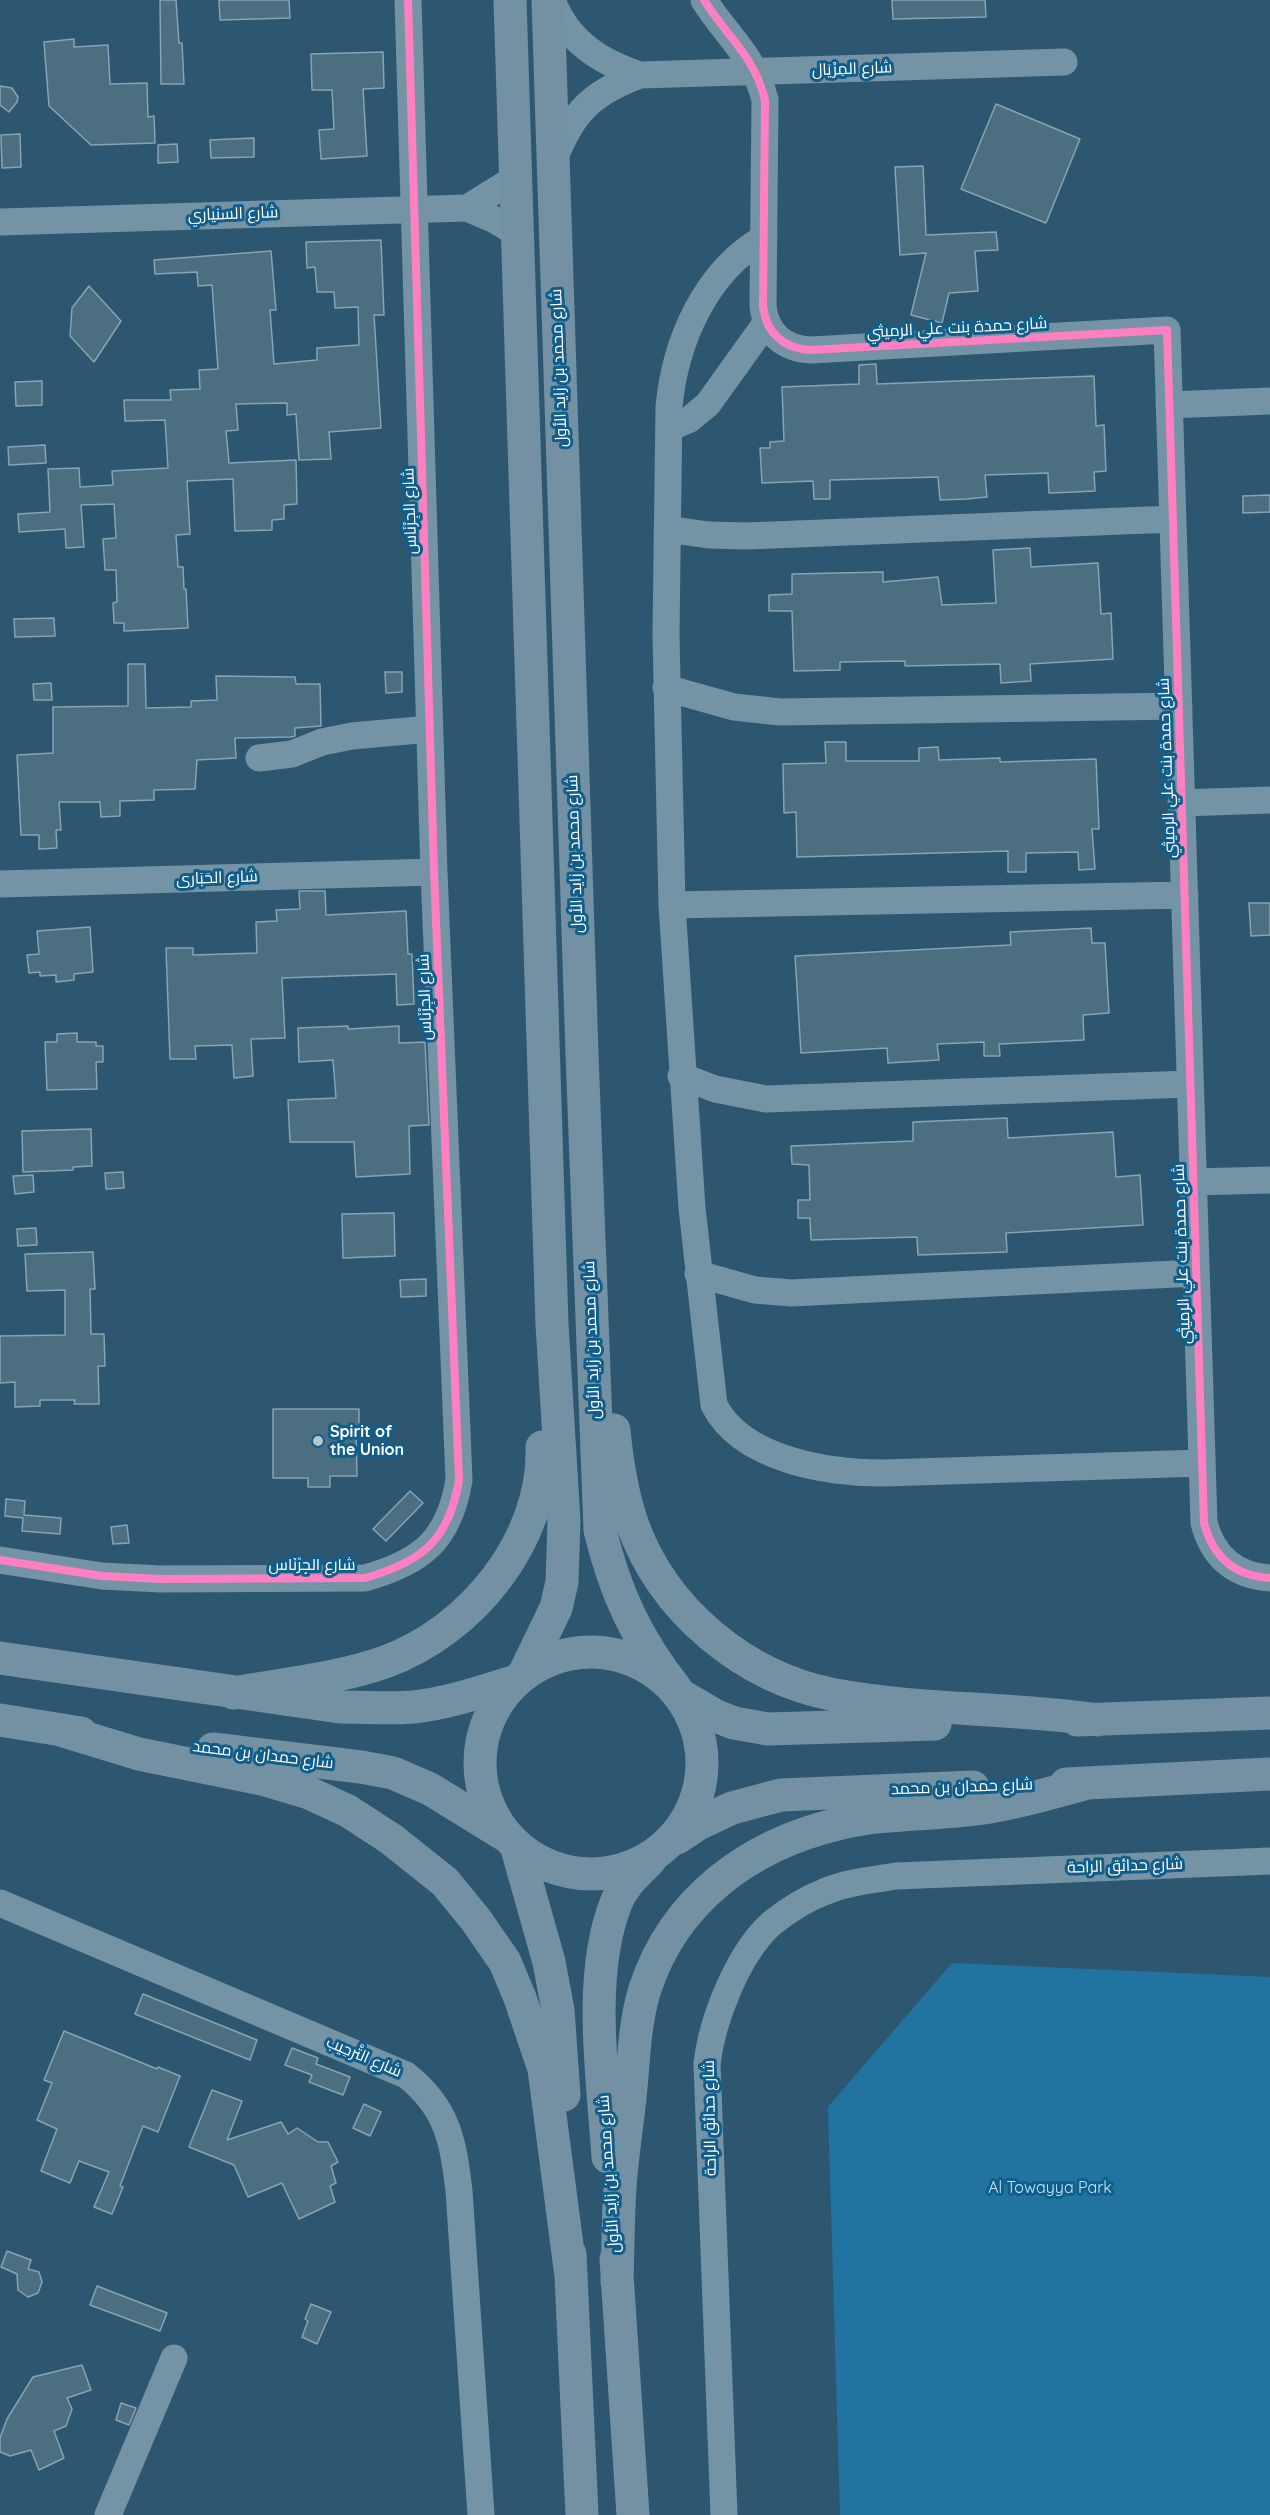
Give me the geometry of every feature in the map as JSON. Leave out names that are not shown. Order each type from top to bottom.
[{"type":"main road","points":[[510,0],[552,1324],[564,1521],[562,1582],[556,1608],[519,1677],[493,1708],[485,1726],[479,1766],[488,1805],[513,1842],[549,1962],[558,2010],[563,2063],[582,2515]]},
{"type":"main road","name":"شارع محمد بن زايد الأول","points":[[550,0],[553,164],[600,1530],[609,1566],[624,1606],[655,1662],[679,1693]]},
{"type":"main road","points":[[233,1692],[358,1669],[408,1652],[446,1628],[491,1585],[528,1526],[538,1497],[543,1467],[542,1367],[552,1324]]},
{"type":"main road","points":[[592,1325],[605,1367],[623,1492],[633,1525],[666,1587],[708,1634],[761,1669],[810,1689],[836,1695],[1098,1719]]},
{"type":"main road","points":[[0,1658],[340,1707],[396,1708],[443,1702],[519,1677],[544,1662],[571,1653],[600,1652],[628,1658],[654,1670],[698,1707],[725,1719],[768,1729],[1270,1713]]},
{"type":"main road","points":[[662,1849],[691,1814],[699,1794],[702,1774],[703,1754],[699,1734],[679,1693]]},
{"type":"main road","name":"شارع حمدان بن محمد","points":[[0,1720],[60,1730],[362,1767],[393,1773],[430,1789],[545,1864],[586,1874],[629,1868],[698,1824],[732,1808],[781,1795],[1088,1784],[1270,1774]]},
{"type":"main road","points":[[60,1730],[139,1754],[262,1779],[309,1793],[348,1811],[391,1839],[445,1882],[476,1920],[505,1962],[544,2069],[571,2276]]},
{"type":"main road","points":[[617,2282],[620,2186],[636,2032],[644,1991],[657,1957],[685,1915],[715,1883],[751,1856],[794,1836],[839,1823],[894,1814],[996,1806],[1088,1784]]},
{"type":"main road","name":"شارع محمد بن زايد الأول","points":[[633,2515],[601,2064],[600,1976],[606,1937],[616,1901],[630,1879],[662,1849]]},
{"type":"street","name":"شارع الجِرْنَاس","points":[[0,1560],[102,1576],[161,1579],[366,1578],[395,1570],[416,1558],[433,1543],[446,1524],[455,1503],[459,1480],[434,872],[408,0]]},
{"type":"street","name":"شارع المِرْيَال","points":[[550,0],[572,35],[591,53],[615,67],[640,75]]},
{"type":"street","points":[[669,428],[690,419],[708,404],[766,323],[763,306],[766,115],[763,93],[756,71],[743,50],[704,0]]},
{"type":"street","name":"شارع المِرْيَال","points":[[553,164],[562,138],[576,116],[593,97],[615,83],[640,75],[1064,62]]},
{"type":"street","points":[[467,208],[514,179]]},
{"type":"street","name":"شارع السنياري","points":[[0,222],[467,208],[493,219],[518,234]]},
{"type":"street","points":[[764,238],[729,264],[695,315],[680,348],[670,398],[666,688],[672,905],[681,1076],[698,1274],[714,1405],[726,1425],[762,1448],[821,1468],[863,1473],[1202,1463]]},
{"type":"street","name":"شارع حمدة بنت علي الرميثي","points":[[766,323],[777,338],[793,348],[802,350],[1167,330],[1204,1523],[1215,1552],[1226,1563],[1239,1572],[1253,1577],[1270,1578]]},
{"type":"street","points":[[1169,405],[1270,402]]},
{"type":"street","points":[[667,528],[708,535],[747,536],[1173,519]]},
{"type":"street","name":"شارع حمدة بنت علي الرميثي","points":[[666,688],[735,707],[780,712],[1179,706]]},
{"type":"street","points":[[259,759],[292,754],[322,742],[352,736],[430,729]]},
{"type":"street","name":"شارع حمدة بنت علي الرميثي","points":[[1181,803],[1270,800]]},
{"type":"street","name":"شارع الحَبَارى","points":[[0,884],[434,872]]},
{"type":"street","points":[[672,905],[1185,895]]},
{"type":"street","points":[[681,1076],[723,1092],[766,1099],[1190,1084]]},
{"type":"street","name":"شارع حمدة بنت علي الرميثي","points":[[1193,1182],[1270,1180]]},
{"type":"street","name":"شارع حمدة بنت علي الرميثي","points":[[698,1274],[735,1286],[791,1293],[1196,1273]]},
{"type":"street","name":"شارع حدائق الراحة","points":[[724,2515],[707,2064],[710,2039],[719,2011],[739,1968],[772,1924],[807,1900],[825,1891],[849,1883],[896,1876],[1270,1861]]},
{"type":"street","name":"شارع التَّرحِيب","points":[[0,1903],[406,2075],[434,2104],[446,2125],[453,2145],[459,2191],[481,2515]]},
{"type":"street","points":[[108,2515],[174,2358]]},
{"type":"green space","name":"Al Towayya Park","points":[[952,1963],[1270,1977],[1270,2515],[840,2515],[828,2107]]},
{"type":"building","points":[[160,0],[176,0],[179,43],[182,43],[184,84],[161,84]]},
{"type":"building","points":[[219,0],[289,0],[290,18],[220,20]]},
{"type":"building","points":[[892,0],[985,0],[986,17],[893,19]]},
{"type":"building","points":[[74,39],[74,47],[108,45],[110,84],[147,83],[148,117],[154,116],[155,143],[91,145],[49,106],[44,42]]},
{"type":"building","points":[[383,52],[384,88],[363,89],[367,156],[321,159],[319,130],[334,129],[332,90],[312,90],[311,54]]},
{"type":"building","points":[[0,86],[12,88],[18,97],[9,112],[0,105]]},
{"type":"building","points":[[996,104],[1080,139],[1046,223],[961,189]]},
{"type":"building","points":[[20,134],[21,167],[2,168],[1,135]]},
{"type":"building","points":[[254,138],[254,157],[211,158],[210,140]]},
{"type":"building","points":[[177,144],[178,162],[158,163],[158,145]]},
{"type":"building","points":[[923,166],[926,235],[996,232],[998,250],[975,251],[978,291],[949,293],[942,323],[911,315],[926,253],[900,255],[895,167]]},
{"type":"building","points":[[381,240],[384,315],[374,315],[381,428],[329,432],[331,459],[299,460],[296,414],[287,415],[287,403],[236,404],[238,430],[226,431],[229,463],[296,460],[297,504],[284,505],[284,519],[272,520],[272,530],[235,531],[233,479],[187,481],[190,534],[176,535],[178,567],[183,567],[184,589],[186,589],[188,628],[124,631],[124,623],[114,623],[113,603],[117,602],[116,570],[105,570],[103,539],[116,538],[114,504],[81,505],[84,547],[66,548],[65,529],[19,532],[18,514],[50,512],[48,469],[79,468],[80,487],[113,485],[112,471],[168,468],[165,420],[125,421],[124,400],[171,400],[170,390],[200,389],[199,370],[218,369],[212,285],[198,286],[197,272],[155,274],[154,260],[271,251],[276,310],[270,310],[274,364],[317,360],[317,348],[359,345],[358,307],[335,308],[334,292],[317,292],[315,267],[307,268],[306,242]]},
{"type":"building","points":[[89,286],[121,321],[94,362],[70,336],[72,308]]},
{"type":"building","points":[[876,364],[877,384],[1094,376],[1096,426],[1104,425],[1106,471],[1094,472],[1095,491],[1049,493],[1048,473],[985,475],[987,497],[940,500],[938,477],[830,480],[830,499],[814,499],[813,481],[762,483],[760,448],[770,448],[770,442],[784,441],[782,387],[859,384],[859,365]]},
{"type":"building","points":[[42,381],[42,405],[16,406],[15,382]]},
{"type":"building","points":[[45,445],[46,463],[9,465],[8,447]]},
{"type":"building","points":[[1270,495],[1270,512],[1243,513],[1243,496]]},
{"type":"building","points":[[1030,548],[1031,567],[1098,563],[1101,614],[1111,613],[1113,659],[1030,664],[1031,681],[1001,683],[1000,664],[905,666],[905,661],[840,662],[840,670],[794,671],[792,611],[769,611],[769,595],[792,594],[792,574],[883,572],[883,582],[938,577],[942,605],[996,603],[993,550]]},
{"type":"building","points":[[54,618],[55,636],[15,637],[14,619]]},
{"type":"building","points":[[128,664],[145,664],[146,708],[191,707],[191,701],[217,700],[216,676],[295,677],[296,684],[320,684],[321,726],[295,728],[295,736],[291,737],[235,738],[236,758],[197,760],[195,789],[154,790],[154,800],[120,801],[120,816],[101,817],[100,802],[59,802],[61,830],[56,830],[57,848],[39,849],[39,835],[21,835],[17,755],[53,753],[53,707],[128,706]]},
{"type":"building","points":[[385,672],[402,672],[402,692],[386,693]]},
{"type":"building","points":[[51,683],[52,700],[34,700],[33,684]]},
{"type":"building","points":[[825,742],[846,742],[846,761],[919,761],[919,748],[938,747],[939,760],[1000,758],[1000,762],[1096,759],[1099,829],[1092,829],[1095,869],[1079,870],[1078,852],[1026,853],[1026,872],[1008,872],[1008,851],[797,857],[796,812],[784,813],[783,764],[826,763]]},
{"type":"building","points":[[299,891],[325,891],[326,915],[406,911],[408,954],[412,954],[414,1004],[397,1005],[396,974],[282,978],[285,1038],[251,1039],[253,1076],[234,1078],[232,1045],[195,1046],[196,1059],[170,1059],[166,948],[193,948],[193,955],[257,953],[256,922],[277,921],[276,910],[300,909]]},
{"type":"building","points":[[1249,903],[1270,903],[1270,935],[1251,936]]},
{"type":"building","points":[[90,927],[93,972],[74,974],[74,980],[56,982],[56,975],[40,976],[40,972],[29,973],[27,955],[39,954],[37,931]]},
{"type":"building","points":[[1091,928],[1092,943],[1105,943],[1109,1013],[1083,1015],[1084,1040],[999,1044],[1000,1056],[984,1056],[984,1042],[937,1044],[939,1060],[888,1063],[887,1048],[801,1053],[795,956],[1011,945],[1010,932]]},
{"type":"building","points":[[348,1026],[348,1029],[399,1026],[399,1043],[425,1042],[429,1125],[409,1126],[410,1174],[356,1177],[354,1142],[290,1142],[288,1100],[336,1098],[333,1060],[299,1062],[298,1028]]},
{"type":"building","points":[[77,1033],[77,1042],[96,1042],[96,1046],[103,1046],[103,1062],[96,1062],[97,1089],[47,1090],[45,1042],[57,1042],[57,1034]]},
{"type":"building","points":[[1007,1118],[1008,1138],[1113,1132],[1116,1177],[1140,1175],[1143,1225],[1006,1233],[1007,1252],[918,1255],[917,1237],[811,1240],[810,1218],[798,1218],[798,1200],[810,1200],[809,1165],[792,1164],[791,1146],[913,1141],[913,1122]]},
{"type":"building","points":[[91,1129],[92,1166],[73,1167],[73,1170],[23,1172],[22,1131]]},
{"type":"building","points":[[123,1172],[124,1188],[106,1189],[105,1173]]},
{"type":"building","points":[[33,1175],[34,1192],[15,1194],[13,1176]]},
{"type":"building","points":[[394,1213],[395,1256],[343,1258],[342,1214]]},
{"type":"building","points":[[36,1228],[37,1245],[18,1246],[17,1229]]},
{"type":"building","points":[[93,1252],[95,1289],[90,1289],[91,1334],[104,1334],[105,1366],[98,1366],[99,1404],[74,1404],[75,1400],[40,1400],[40,1406],[15,1407],[15,1382],[0,1383],[0,1336],[65,1335],[65,1290],[27,1291],[25,1254]]},
{"type":"building","points":[[426,1279],[426,1296],[401,1297],[400,1280]]},
{"type":"building","name":"Spirit of the Union","points":[[273,1409],[359,1409],[359,1432],[356,1432],[357,1476],[330,1476],[330,1487],[308,1487],[308,1478],[273,1478]]},
{"type":"building","points":[[410,1491],[423,1503],[386,1541],[373,1529]]},
{"type":"building","points":[[6,1499],[25,1501],[24,1515],[61,1518],[60,1534],[22,1531],[23,1518],[5,1516]]},
{"type":"building","points":[[127,1525],[129,1543],[113,1544],[111,1527]]},
{"type":"building","points":[[143,1994],[257,2040],[250,2060],[135,2014]]},
{"type":"building","points":[[64,2031],[180,2076],[158,2132],[143,2126],[112,2214],[94,2207],[109,2172],[79,2161],[70,2183],[41,2171],[57,2129],[37,2120],[52,2083],[44,2080]]},
{"type":"building","points":[[292,2048],[318,2058],[316,2064],[350,2077],[343,2095],[309,2082],[312,2075],[285,2065]]},
{"type":"building","points":[[212,2090],[242,2101],[227,2140],[281,2122],[288,2134],[297,2128],[318,2142],[328,2142],[338,2162],[331,2166],[336,2183],[330,2186],[335,2202],[299,2219],[282,2183],[248,2197],[234,2165],[189,2147]]},
{"type":"building","points":[[364,2104],[381,2112],[370,2136],[353,2128]]},
{"type":"building","points":[[7,2251],[31,2260],[28,2269],[39,2272],[42,2282],[38,2293],[28,2297],[18,2290],[17,2274],[1,2267]]},
{"type":"building","points":[[97,2286],[167,2313],[160,2331],[90,2305]]},
{"type":"building","points":[[311,2304],[331,2312],[317,2344],[302,2337],[308,2321],[305,2319]]},
{"type":"building","points":[[82,2365],[91,2390],[67,2398],[72,2409],[66,2426],[54,2431],[64,2458],[39,2470],[31,2450],[10,2456],[0,2452],[0,2438],[7,2419],[33,2377]]},
{"type":"building","points":[[121,2403],[136,2408],[129,2425],[116,2420]]},
{"type":"cycle path","points":[[0,1560],[102,1576],[161,1579],[365,1578],[402,1564],[430,1546],[440,1533],[454,1501],[459,1480],[434,872],[408,0]]},
{"type":"cycle path","points":[[704,0],[747,58],[765,100],[763,306],[772,332],[785,343],[811,350],[1167,330],[1204,1523],[1213,1546],[1227,1562],[1246,1573],[1270,1578]]},
{"type":"place","name":"Spirit of the Union","points":[[318,1441]]}]
